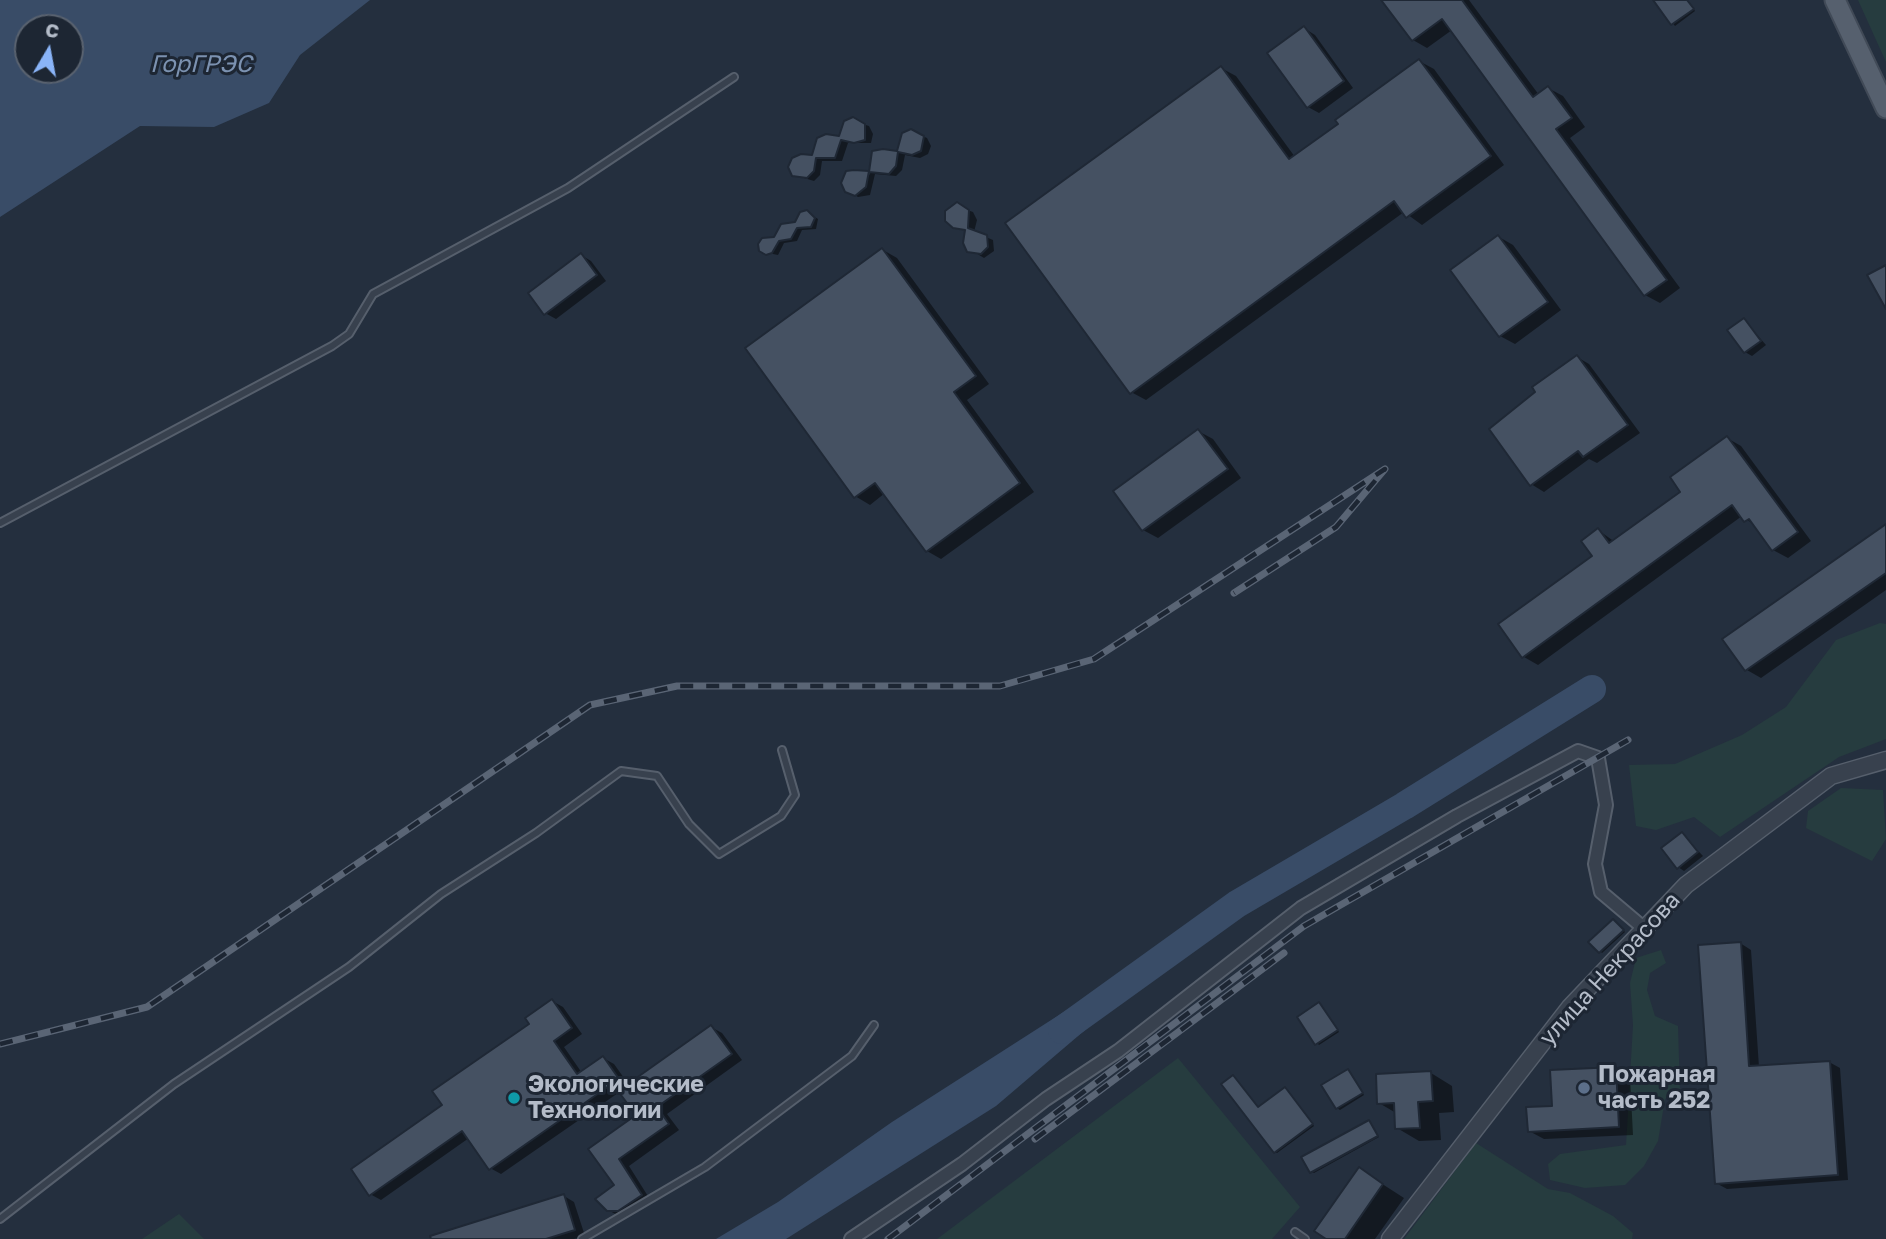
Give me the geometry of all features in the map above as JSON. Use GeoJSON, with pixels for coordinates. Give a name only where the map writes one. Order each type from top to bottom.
{"type":"FeatureCollection","features":[{"type":"Feature","properties":{"kind":"main road"},"geometry":{"type":"LineString","coordinates":[[1835,0],[1886,108]]}},
{"type":"Feature","properties":{"kind":"street"},"geometry":{"type":"LineString","coordinates":[[852,1239],[962,1164],[1046,1099],[1118,1051],[1301,908],[1457,816],[1578,751],[1598,758],[1606,806],[1595,864],[1601,892],[1646,930]]}},
{"type":"Feature","properties":{"kind":"street","name":"улица Некрасова"},"geometry":{"type":"LineString","coordinates":[[1390,1239],[1570,1007],[1686,886],[1831,776],[1885,762]]}},
{"type":"Feature","properties":{"kind":"lane"},"geometry":{"type":"LineString","coordinates":[[0,523],[332,346],[349,334],[373,293],[568,188],[734,77]]}},
{"type":"Feature","properties":{"kind":"lane"},"geometry":{"type":"LineString","coordinates":[[0,1219],[174,1084],[349,967],[441,894],[536,833],[621,771],[657,776],[689,824],[719,854],[781,816],[795,795],[782,750]]}},
{"type":"Feature","properties":{"kind":"lane"},"geometry":{"type":"LineString","coordinates":[[582,1239],[705,1167],[852,1056],[874,1025]]}},
{"type":"Feature","properties":{"kind":"lane"},"geometry":{"type":"LineString","coordinates":[[1295,1232],[1306,1239]]}},
{"type":"Feature","properties":{"kind":"green space"},"geometry":{"type":"Polygon","coordinates":[[[1858,0],[1886,0],[1886,62],[1858,0]]]}},
{"type":"Feature","properties":{"kind":"green space"},"geometry":{"type":"Polygon","coordinates":[[[1880,623],[1886,624],[1886,739],[1839,757],[1720,837],[1694,817],[1656,830],[1636,826],[1629,765],[1675,764],[1742,735],[1786,707],[1836,640],[1880,623]]]}},
{"type":"Feature","properties":{"kind":"green space"},"geometry":{"type":"Polygon","coordinates":[[[1841,788],[1883,790],[1886,839],[1872,861],[1806,828],[1808,811],[1841,788]]]}},
{"type":"Feature","properties":{"kind":"green space"},"geometry":{"type":"Polygon","coordinates":[[[1661,950],[1666,963],[1650,973],[1647,990],[1655,1016],[1678,1026],[1680,1091],[1665,1099],[1658,1141],[1644,1166],[1625,1185],[1585,1188],[1550,1180],[1548,1164],[1560,1154],[1626,1145],[1633,1025],[1630,983],[1636,958],[1661,950]]]}},
{"type":"Feature","properties":{"kind":"green space"},"geometry":{"type":"Polygon","coordinates":[[[1178,1058],[1300,1207],[1272,1239],[937,1239],[1178,1058]]]}},
{"type":"Feature","properties":{"kind":"green space"},"geometry":{"type":"Polygon","coordinates":[[[1476,1143],[1548,1189],[1570,1193],[1613,1216],[1633,1233],[1632,1239],[1404,1239],[1476,1143]]]}},
{"type":"Feature","properties":{"kind":"green space"},"geometry":{"type":"Polygon","coordinates":[[[179,1214],[204,1239],[142,1239],[179,1214]]]}},
{"type":"Feature","properties":{"kind":"water","name":"ГорГРЭС"},"geometry":{"type":"Polygon","coordinates":[[[0,0],[370,0],[300,55],[269,103],[214,127],[140,126],[0,217],[0,0]]]}},
{"type":"Feature","properties":{"kind":"water"},"geometry":{"type":"Polygon","coordinates":[[[1089,1001],[1098,1019],[996,1106],[786,1239],[716,1239],[778,1202],[892,1122],[1073,1006],[1089,1001]]]}},
{"type":"Feature","properties":{"kind":"building"},"geometry":{"type":"Polygon","coordinates":[[[1381,0],[1462,0],[1533,97],[1548,86],[1572,118],[1556,129],[1667,280],[1644,296],[1442,19],[1412,41],[1381,0]]]}},
{"type":"Feature","properties":{"kind":"building"},"geometry":{"type":"Polygon","coordinates":[[[1653,0],[1687,0],[1694,9],[1671,25],[1653,0]]]}},
{"type":"Feature","properties":{"kind":"building"},"geometry":{"type":"Polygon","coordinates":[[[1304,26],[1344,81],[1307,108],[1267,53],[1304,26]]]}},
{"type":"Feature","properties":{"kind":"building"},"geometry":{"type":"Polygon","coordinates":[[[1419,59],[1491,156],[1406,218],[1394,201],[1130,394],[1005,223],[1221,66],[1289,159],[1338,124],[1335,120],[1419,59]]]}},
{"type":"Feature","properties":{"kind":"building"},"geometry":{"type":"Polygon","coordinates":[[[853,117],[865,124],[865,140],[854,143],[841,140],[835,158],[816,158],[814,171],[807,178],[792,176],[788,167],[792,158],[801,154],[812,155],[817,138],[826,134],[839,136],[844,121],[853,117]]]}},
{"type":"Feature","properties":{"kind":"building"},"geometry":{"type":"Polygon","coordinates":[[[911,129],[924,136],[921,151],[912,155],[898,152],[896,166],[889,174],[869,172],[872,151],[897,151],[902,133],[911,129]]]}},
{"type":"Feature","properties":{"kind":"building"},"geometry":{"type":"Polygon","coordinates":[[[846,171],[869,171],[866,187],[855,196],[845,192],[841,183],[846,171]]]}},
{"type":"Feature","properties":{"kind":"building"},"geometry":{"type":"Polygon","coordinates":[[[957,202],[969,210],[968,228],[987,235],[988,247],[981,254],[967,252],[963,243],[965,230],[953,228],[945,221],[945,211],[957,202]]]}},
{"type":"Feature","properties":{"kind":"building"},"geometry":{"type":"Polygon","coordinates":[[[807,210],[815,218],[811,227],[797,228],[791,239],[779,241],[772,253],[766,255],[759,251],[758,244],[762,238],[774,237],[781,224],[795,222],[800,212],[807,210]]]}},
{"type":"Feature","properties":{"kind":"building"},"geometry":{"type":"Polygon","coordinates":[[[1498,235],[1548,302],[1499,337],[1450,270],[1498,235]]]}},
{"type":"Feature","properties":{"kind":"building"},"geometry":{"type":"Polygon","coordinates":[[[882,248],[976,376],[954,392],[1020,483],[926,552],[875,483],[854,498],[745,348],[882,248]]]}},
{"type":"Feature","properties":{"kind":"building"},"geometry":{"type":"Polygon","coordinates":[[[581,253],[597,275],[544,315],[528,293],[581,253]]]}},
{"type":"Feature","properties":{"kind":"building"},"geometry":{"type":"Polygon","coordinates":[[[1886,265],[1886,309],[1867,275],[1886,265]]]}},
{"type":"Feature","properties":{"kind":"building"},"geometry":{"type":"Polygon","coordinates":[[[1744,318],[1761,341],[1744,353],[1727,330],[1744,318]]]}},
{"type":"Feature","properties":{"kind":"building"},"geometry":{"type":"Polygon","coordinates":[[[1577,355],[1628,425],[1583,457],[1578,451],[1530,486],[1489,429],[1535,392],[1532,387],[1577,355]]]}},
{"type":"Feature","properties":{"kind":"building"},"geometry":{"type":"Polygon","coordinates":[[[1198,429],[1228,469],[1142,531],[1113,491],[1198,429]]]}},
{"type":"Feature","properties":{"kind":"building"},"geometry":{"type":"Polygon","coordinates":[[[1727,436],[1798,532],[1772,551],[1749,519],[1744,522],[1732,505],[1522,658],[1498,624],[1592,556],[1581,541],[1598,528],[1609,543],[1680,492],[1670,477],[1727,436]]]}},
{"type":"Feature","properties":{"kind":"building"},"geometry":{"type":"Polygon","coordinates":[[[1886,524],[1886,573],[1745,671],[1722,639],[1886,524]]]}},
{"type":"Feature","properties":{"kind":"building"},"geometry":{"type":"Polygon","coordinates":[[[1682,832],[1698,852],[1677,869],[1661,848],[1682,832]]]}},
{"type":"Feature","properties":{"kind":"building"},"geometry":{"type":"Polygon","coordinates":[[[1613,919],[1624,930],[1599,953],[1588,942],[1613,919]]]}},
{"type":"Feature","properties":{"kind":"building"},"geometry":{"type":"Polygon","coordinates":[[[1741,942],[1749,1066],[1830,1061],[1838,1175],[1715,1184],[1698,945],[1741,942]]]}},
{"type":"Feature","properties":{"kind":"building","name":"Экологические Технологии"},"geometry":{"type":"Polygon","coordinates":[[[552,999],[572,1028],[554,1041],[577,1074],[603,1056],[619,1079],[489,1170],[462,1131],[369,1196],[351,1169],[442,1105],[432,1091],[529,1024],[525,1018],[552,999]]]}},
{"type":"Feature","properties":{"kind":"building"},"geometry":{"type":"Polygon","coordinates":[[[1319,1002],[1338,1030],[1315,1045],[1297,1017],[1319,1002]]]}},
{"type":"Feature","properties":{"kind":"building"},"geometry":{"type":"Polygon","coordinates":[[[711,1025],[732,1054],[657,1107],[669,1124],[619,1159],[642,1195],[618,1211],[607,1211],[595,1199],[614,1185],[588,1149],[636,1115],[618,1091],[711,1025]]]}},
{"type":"Feature","properties":{"kind":"building","name":"Пожарная часть 252"},"geometry":{"type":"Polygon","coordinates":[[[1616,1067],[1619,1127],[1528,1132],[1526,1107],[1552,1106],[1550,1070],[1616,1067]]]}},
{"type":"Feature","properties":{"kind":"building"},"geometry":{"type":"Polygon","coordinates":[[[1348,1069],[1363,1093],[1336,1109],[1321,1085],[1348,1069]]]}},
{"type":"Feature","properties":{"kind":"building"},"geometry":{"type":"Polygon","coordinates":[[[1431,1071],[1433,1101],[1418,1102],[1420,1128],[1395,1129],[1394,1103],[1377,1104],[1376,1074],[1431,1071]]]}},
{"type":"Feature","properties":{"kind":"building"},"geometry":{"type":"Polygon","coordinates":[[[1233,1075],[1258,1107],[1285,1087],[1313,1124],[1274,1153],[1221,1084],[1233,1075]]]}},
{"type":"Feature","properties":{"kind":"building"},"geometry":{"type":"Polygon","coordinates":[[[1369,1120],[1378,1136],[1310,1173],[1301,1157],[1369,1120]]]}},
{"type":"Feature","properties":{"kind":"building"},"geometry":{"type":"Polygon","coordinates":[[[1359,1167],[1383,1184],[1345,1239],[1326,1239],[1314,1231],[1359,1167]]]}},
{"type":"Feature","properties":{"kind":"building"},"geometry":{"type":"Polygon","coordinates":[[[564,1194],[575,1230],[546,1239],[431,1239],[430,1236],[564,1194]]]}},
{"type":"Feature","properties":{"kind":"waterway"},"geometry":{"type":"LineString","coordinates":[[1062,1030],[1237,904],[1404,806],[1592,689]]}},
{"type":"Feature","properties":{"kind":"railway"},"geometry":{"type":"LineString","coordinates":[[0,1044],[147,1007],[590,705],[677,686],[1000,686],[1094,659],[1385,469],[1336,527],[1234,593]]}},
{"type":"Feature","properties":{"kind":"railway"},"geometry":{"type":"LineString","coordinates":[[888,1239],[1304,926],[1628,740]]}},
{"type":"Feature","properties":{"kind":"railway"},"geometry":{"type":"LineString","coordinates":[[1035,1139],[1284,953]]}},
{"type":"Feature","properties":{"kind":"place","name":"Пожарная часть 252"},"geometry":{"type":"Point","coordinates":[1584,1088]}},
{"type":"Feature","properties":{"kind":"place","name":"Экологические Технологии"},"geometry":{"type":"Point","coordinates":[514,1098]}}]}
